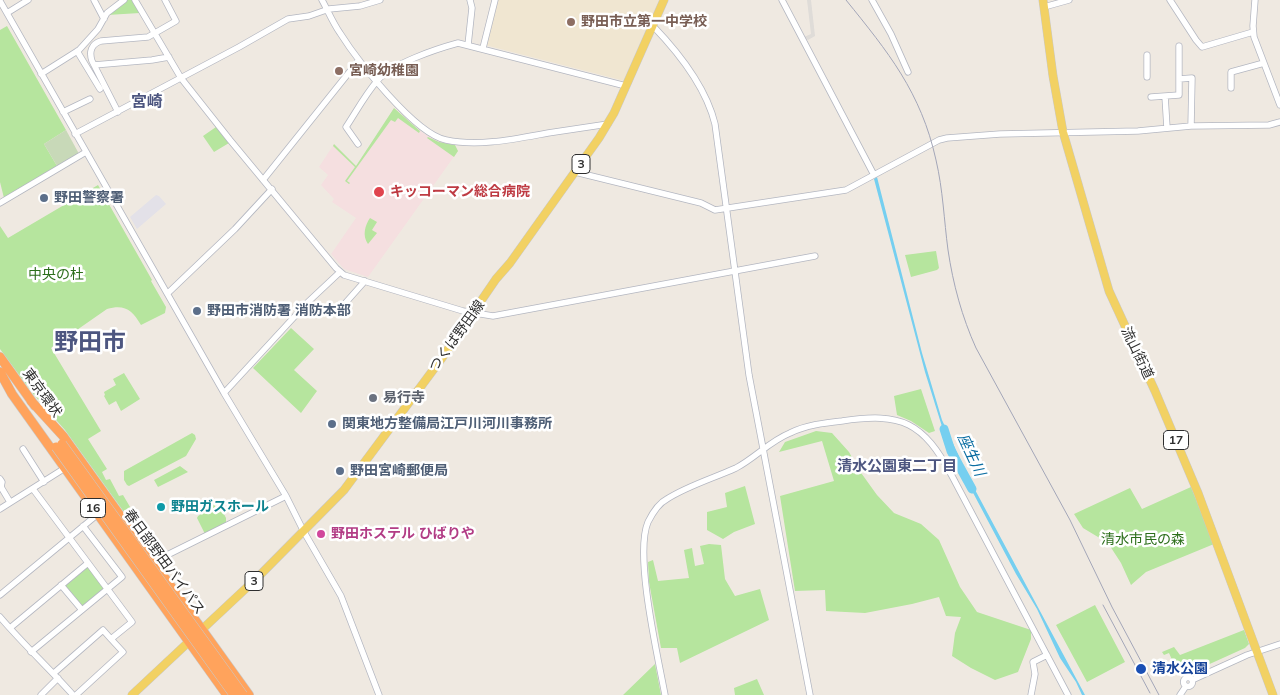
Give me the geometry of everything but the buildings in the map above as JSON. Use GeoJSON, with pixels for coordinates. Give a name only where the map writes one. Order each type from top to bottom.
{"type":"FeatureCollection","features":[{"type":"Feature","properties":{"kind":"highway","name":"東京環状"},"geometry":{"type":"LineString","coordinates":[[0,357],[31,401],[59,446]]}},
{"type":"Feature","properties":{"kind":"highway","name":"東京環状"},"geometry":{"type":"LineString","coordinates":[[0,370],[59,446]]}},
{"type":"Feature","properties":{"kind":"highway","name":"16"},"geometry":{"type":"LineString","coordinates":[[0,370],[12,394],[227,695]]}},
{"type":"Feature","properties":{"kind":"highway","name":"16"},"geometry":{"type":"LineString","coordinates":[[31,401],[63,436],[249,695]]}},
{"type":"Feature","properties":{"kind":"highway","name":"春日部野田バイパス"},"geometry":{"type":"LineString","coordinates":[[59,446],[234,695]]}},
{"type":"Feature","properties":{"kind":"highway","name":"春日部野田バイパス"},"geometry":{"type":"LineString","coordinates":[[59,446],[243,695]]}},
{"type":"Feature","properties":{"kind":"main road","name":"つくば野田線"},"geometry":{"type":"LineString","coordinates":[[132,695],[304,532],[355,477],[608,124],[664,0]]}},
{"type":"Feature","properties":{"kind":"main road","name":"流山街道"},"geometry":{"type":"LineString","coordinates":[[1043,4],[1063,132],[1109,291],[1155,391],[1191,477],[1237,595],[1273,695]]}},
{"type":"Feature","properties":{"kind":"street"},"geometry":{"type":"LineString","coordinates":[[0,0],[224,393],[286,496],[304,532],[341,596],[379,695]]}},
{"type":"Feature","properties":{"kind":"street"},"geometry":{"type":"LineString","coordinates":[[7,13],[28,0]]}},
{"type":"Feature","properties":{"kind":"street"},"geometry":{"type":"LineString","coordinates":[[94,0],[104,19]]}},
{"type":"Feature","properties":{"kind":"street"},"geometry":{"type":"LineString","coordinates":[[41,74],[77,51],[94,34],[110,10],[124,0]]}},
{"type":"Feature","properties":{"kind":"street"},"geometry":{"type":"LineString","coordinates":[[135,0],[181,78],[340,272],[364,281],[488,316],[815,256]]}},
{"type":"Feature","properties":{"kind":"street"},"geometry":{"type":"LineString","coordinates":[[118,112],[90,56],[91,51],[97,42],[148,37],[176,21],[165,0]]}},
{"type":"Feature","properties":{"kind":"street"},"geometry":{"type":"LineString","coordinates":[[322,0],[341,34],[359,60],[418,124],[434,136],[444,140],[470,143],[511,140],[608,124]]}},
{"type":"Feature","properties":{"kind":"street"},"geometry":{"type":"LineString","coordinates":[[75,134],[288,19],[309,16],[327,10],[360,6],[379,0]]}},
{"type":"Feature","properties":{"kind":"street"},"geometry":{"type":"LineString","coordinates":[[468,45],[472,8],[470,0]]}},
{"type":"Feature","properties":{"kind":"street"},"geometry":{"type":"LineString","coordinates":[[482,48],[495,0]]}},
{"type":"Feature","properties":{"kind":"street"},"geometry":{"type":"LineString","coordinates":[[782,0],[874,174]]}},
{"type":"Feature","properties":{"kind":"street"},"geometry":{"type":"LineString","coordinates":[[872,0],[895,42],[908,72]]}},
{"type":"Feature","properties":{"kind":"street"},"geometry":{"type":"LineString","coordinates":[[1043,4],[1069,0]]}},
{"type":"Feature","properties":{"kind":"street"},"geometry":{"type":"LineString","coordinates":[[1170,0],[1202,47],[1253,32]]}},
{"type":"Feature","properties":{"kind":"street"},"geometry":{"type":"LineString","coordinates":[[1255,0],[1253,32],[1280,105]]}},
{"type":"Feature","properties":{"kind":"street"},"geometry":{"type":"LineString","coordinates":[[652,26],[675,51],[697,82],[713,114],[747,361],[810,695]]}},
{"type":"Feature","properties":{"kind":"street"},"geometry":{"type":"LineString","coordinates":[[358,144],[346,127],[378,80],[395,68],[458,42],[626,86]]}},
{"type":"Feature","properties":{"kind":"street"},"geometry":{"type":"LineString","coordinates":[[1151,97],[1179,95],[1179,46]]}},
{"type":"Feature","properties":{"kind":"street"},"geometry":{"type":"LineString","coordinates":[[77,51],[100,90]]}},
{"type":"Feature","properties":{"kind":"street"},"geometry":{"type":"LineString","coordinates":[[1147,55],[1147,77]]}},
{"type":"Feature","properties":{"kind":"street"},"geometry":{"type":"LineString","coordinates":[[94,65],[169,57]]}},
{"type":"Feature","properties":{"kind":"street"},"geometry":{"type":"LineString","coordinates":[[263,180],[359,60]]}},
{"type":"Feature","properties":{"kind":"street"},"geometry":{"type":"LineString","coordinates":[[1231,88],[1231,72],[1264,63]]}},
{"type":"Feature","properties":{"kind":"street"},"geometry":{"type":"LineString","coordinates":[[1179,79],[1192,78],[1191,126]]}},
{"type":"Feature","properties":{"kind":"street"},"geometry":{"type":"LineString","coordinates":[[1165,96],[1167,128]]}},
{"type":"Feature","properties":{"kind":"street"},"geometry":{"type":"LineString","coordinates":[[63,112],[90,99]]}},
{"type":"Feature","properties":{"kind":"street"},"geometry":{"type":"LineString","coordinates":[[575,172],[702,203],[715,210],[846,190],[942,139],[1000,134],[1138,131],[1191,126],[1270,125],[1280,122]]}},
{"type":"Feature","properties":{"kind":"street"},"geometry":{"type":"LineString","coordinates":[[0,203],[86,152]]}},
{"type":"Feature","properties":{"kind":"street"},"geometry":{"type":"LineString","coordinates":[[168,293],[235,229],[272,190]]}},
{"type":"Feature","properties":{"kind":"street"},"geometry":{"type":"LineString","coordinates":[[224,393],[308,302],[340,272]]}},
{"type":"Feature","properties":{"kind":"street"},"geometry":{"type":"LineString","coordinates":[[340,309],[364,281]]}},
{"type":"Feature","properties":{"kind":"street"},"geometry":{"type":"LineString","coordinates":[[662,693],[644,559],[645,534],[648,522],[656,510],[666,499],[738,467],[780,438],[800,429],[868,417],[895,420],[916,429],[934,445],[942,456],[1068,695]]}},
{"type":"Feature","properties":{"kind":"street"},"geometry":{"type":"LineString","coordinates":[[23,449],[44,482]]}},
{"type":"Feature","properties":{"kind":"street"},"geometry":{"type":"LineString","coordinates":[[0,509],[65,468]]}},
{"type":"Feature","properties":{"kind":"street"},"geometry":{"type":"LineString","coordinates":[[0,479],[2,482],[1,487],[10,502]]}},
{"type":"Feature","properties":{"kind":"street"},"geometry":{"type":"LineString","coordinates":[[33,489],[132,622],[111,639]]}},
{"type":"Feature","properties":{"kind":"street"},"geometry":{"type":"LineString","coordinates":[[153,562],[286,496]]}},
{"type":"Feature","properties":{"kind":"street"},"geometry":{"type":"LineString","coordinates":[[0,595],[98,514]]}},
{"type":"Feature","properties":{"kind":"street"},"geometry":{"type":"LineString","coordinates":[[31,652],[122,577],[83,526]]}},
{"type":"Feature","properties":{"kind":"street"},"geometry":{"type":"LineString","coordinates":[[10,628],[88,563]]}},
{"type":"Feature","properties":{"kind":"street"},"geometry":{"type":"LineString","coordinates":[[61,585],[82,610]]}},
{"type":"Feature","properties":{"kind":"street"},"geometry":{"type":"LineString","coordinates":[[0,617],[31,652],[74,695],[123,652],[103,630],[54,673]]}},
{"type":"Feature","properties":{"kind":"street"},"geometry":{"type":"LineString","coordinates":[[1180,695],[1186,686],[1184,680],[1188,678],[1192,680],[1256,652],[1280,644]]}},
{"type":"Feature","properties":{"kind":"street"},"geometry":{"type":"LineString","coordinates":[[1031,695],[1035,674],[1033,662],[1047,655]]}},
{"type":"Feature","properties":{"kind":"street"},"geometry":{"type":"LineString","coordinates":[[41,695],[58,678]]}},
{"type":"Feature","properties":{"kind":"shaded area","name":"野田市立第一中学校"},"geometry":{"type":"Polygon","coordinates":[[[497,0],[661,0],[625,81],[485,45],[497,0]]]}},
{"type":"Feature","properties":{"kind":"shaded area"},"geometry":{"type":"Polygon","coordinates":[[[807,0],[811,0],[815,36],[808,40],[804,37],[811,34],[807,0]]]}},
{"type":"Feature","properties":{"kind":"shaded area","name":"キッコーマン総合病院"},"geometry":{"type":"Polygon","coordinates":[[[394,108],[420,131],[433,139],[455,145],[458,151],[368,277],[344,269],[331,254],[356,218],[332,202],[334,199],[321,185],[328,175],[319,167],[334,144],[356,166],[394,108]]]}},
{"type":"Feature","properties":{"kind":"shaded area"},"geometry":{"type":"Polygon","coordinates":[[[156,195],[166,204],[137,229],[130,217],[156,195]]]}},
{"type":"Feature","properties":{"kind":"green space"},"geometry":{"type":"Polygon","coordinates":[[[126,0],[133,0],[140,13],[107,15],[126,0]]]}},
{"type":"Feature","properties":{"kind":"green space"},"geometry":{"type":"Polygon","coordinates":[[[7,26],[66,130],[44,144],[57,166],[4,198],[0,182],[0,30],[7,26]]]}},
{"type":"Feature","properties":{"kind":"green space"},"geometry":{"type":"Polygon","coordinates":[[[394,108],[420,131],[419,133],[398,118],[395,122],[391,120],[347,181],[349,184],[345,181],[355,167],[333,146],[334,144],[356,166],[394,108]]]}},
{"type":"Feature","properties":{"kind":"green space"},"geometry":{"type":"Polygon","coordinates":[[[216,127],[229,143],[214,152],[203,136],[216,127]]]}},
{"type":"Feature","properties":{"kind":"green space"},"geometry":{"type":"Polygon","coordinates":[[[66,130],[78,154],[57,166],[44,144],[66,130]]]}},
{"type":"Feature","properties":{"kind":"green space"},"geometry":{"type":"Polygon","coordinates":[[[428,137],[439,142],[455,145],[458,151],[454,157],[428,137]]]}},
{"type":"Feature","properties":{"kind":"green space","name":"中央の杜"},"geometry":{"type":"Polygon","coordinates":[[[98,185],[152,280],[166,307],[165,313],[141,325],[131,312],[123,308],[107,309],[51,348],[101,431],[88,439],[107,469],[102,472],[106,480],[110,479],[119,496],[123,495],[159,556],[157,558],[65,430],[34,395],[0,349],[0,226],[8,238],[98,185]]]}},
{"type":"Feature","properties":{"kind":"green space"},"geometry":{"type":"Polygon","coordinates":[[[370,218],[377,222],[372,230],[377,233],[368,244],[365,238],[365,231],[370,218]]]}},
{"type":"Feature","properties":{"kind":"green space"},"geometry":{"type":"Polygon","coordinates":[[[936,251],[939,268],[911,277],[905,255],[936,251]]]}},
{"type":"Feature","properties":{"kind":"green space"},"geometry":{"type":"Polygon","coordinates":[[[291,328],[314,349],[294,370],[317,391],[301,413],[253,368],[291,328]]]}},
{"type":"Feature","properties":{"kind":"green space"},"geometry":{"type":"Polygon","coordinates":[[[124,373],[140,399],[121,411],[116,401],[109,405],[104,392],[116,385],[113,379],[124,373]]]}},
{"type":"Feature","properties":{"kind":"green space"},"geometry":{"type":"Polygon","coordinates":[[[921,389],[935,431],[929,433],[911,421],[897,415],[894,396],[921,389]]]}},
{"type":"Feature","properties":{"kind":"green space"},"geometry":{"type":"Polygon","coordinates":[[[816,431],[832,433],[849,452],[877,495],[894,513],[921,524],[939,540],[960,587],[977,612],[1031,630],[1031,639],[1018,672],[995,680],[952,656],[955,633],[961,617],[946,616],[939,597],[865,613],[826,611],[825,590],[795,591],[780,496],[834,481],[822,441],[779,452],[785,442],[816,431]]]}},
{"type":"Feature","properties":{"kind":"green space"},"geometry":{"type":"Polygon","coordinates":[[[192,433],[196,439],[186,456],[129,486],[127,485],[124,480],[124,471],[192,433]]]}},
{"type":"Feature","properties":{"kind":"green space"},"geometry":{"type":"Polygon","coordinates":[[[180,466],[188,472],[158,487],[154,480],[180,466]]]}},
{"type":"Feature","properties":{"kind":"green space"},"geometry":{"type":"Polygon","coordinates":[[[745,486],[755,524],[734,532],[723,539],[707,530],[707,512],[727,507],[725,493],[745,486]]]}},
{"type":"Feature","properties":{"kind":"green space","name":"清水市民の森"},"geometry":{"type":"Polygon","coordinates":[[[1191,487],[1214,544],[1146,572],[1131,585],[1121,563],[1108,543],[1083,528],[1074,514],[1130,488],[1142,509],[1191,487]]]}},
{"type":"Feature","properties":{"kind":"green space"},"geometry":{"type":"Polygon","coordinates":[[[212,500],[217,510],[221,508],[226,518],[226,523],[205,534],[197,518],[203,513],[200,507],[212,500]]]}},
{"type":"Feature","properties":{"kind":"green space"},"geometry":{"type":"Polygon","coordinates":[[[709,544],[721,545],[725,579],[735,596],[760,589],[769,620],[680,663],[677,648],[661,648],[649,582],[648,562],[653,560],[658,581],[689,578],[684,550],[692,548],[695,566],[704,564],[700,546],[709,544]]]}},
{"type":"Feature","properties":{"kind":"green space"},"geometry":{"type":"Polygon","coordinates":[[[86,568],[89,568],[104,587],[103,590],[81,606],[66,585],[86,568]]]}},
{"type":"Feature","properties":{"kind":"green space"},"geometry":{"type":"Polygon","coordinates":[[[1095,605],[1125,662],[1087,682],[1056,625],[1095,605]]]}},
{"type":"Feature","properties":{"kind":"green space"},"geometry":{"type":"Polygon","coordinates":[[[1244,630],[1249,644],[1245,648],[1192,672],[1173,662],[1169,653],[1164,655],[1162,652],[1174,647],[1180,655],[1244,630]]]}},
{"type":"Feature","properties":{"kind":"green space"},"geometry":{"type":"Polygon","coordinates":[[[655,664],[661,695],[623,695],[655,664]]]}},
{"type":"Feature","properties":{"kind":"green space"},"geometry":{"type":"Polygon","coordinates":[[[757,679],[764,695],[735,695],[734,688],[757,679]]]}},
{"type":"Feature","properties":{"kind":"water"},"geometry":{"type":"Polygon","coordinates":[[[877,177],[922,353],[942,420],[973,486],[1085,695],[1082,695],[1060,658],[1037,609],[1016,574],[970,487],[944,433],[925,372],[874,179],[877,177]]]}},
{"type":"Feature","properties":{"kind":"waterway","name":"座生川"},"geometry":{"type":"LineString","coordinates":[[944,429],[951,451],[972,489]]}},
{"type":"Feature","properties":{"kind":"railway"},"geometry":{"type":"LineString","coordinates":[[846,0],[889,56],[912,93],[922,114],[936,160],[955,288],[966,324],[976,348],[1070,520],[1112,607],[1159,695]]}},
{"type":"Feature","properties":{"kind":"railway"},"geometry":{"type":"LineString","coordinates":[[1103,605],[1150,693]]}},
{"type":"Feature","properties":{"kind":"place","name":"野田市立第一中学校"},"geometry":{"type":"Point","coordinates":[571,22]}},
{"type":"Feature","properties":{"kind":"place","name":"宮崎幼稚園"},"geometry":{"type":"Point","coordinates":[339,71]}},
{"type":"Feature","properties":{"kind":"place","name":"キッコーマン総合病院"},"geometry":{"type":"Point","coordinates":[379,192]}},
{"type":"Feature","properties":{"kind":"place","name":"野田警察署"},"geometry":{"type":"Point","coordinates":[44,198]}},
{"type":"Feature","properties":{"kind":"place","name":"野田市消防署 消防本部"},"geometry":{"type":"Point","coordinates":[197,311]}},
{"type":"Feature","properties":{"kind":"place","name":"易行寺"},"geometry":{"type":"Point","coordinates":[373,398]}},
{"type":"Feature","properties":{"kind":"place","name":"関東地方整備局江戸川河川事務所"},"geometry":{"type":"Point","coordinates":[332,424]}},
{"type":"Feature","properties":{"kind":"place","name":"野田宮崎郵便局"},"geometry":{"type":"Point","coordinates":[340,471]}},
{"type":"Feature","properties":{"kind":"place","name":"野田ガスホール"},"geometry":{"type":"Point","coordinates":[161,507]}},
{"type":"Feature","properties":{"kind":"place","name":"野田ホステル ひばりや"},"geometry":{"type":"Point","coordinates":[321,534]}},
{"type":"Feature","properties":{"kind":"place","name":"清水公園"},"geometry":{"type":"Point","coordinates":[1141,669]}},
{"type":"Feature","properties":{"kind":"district","name":"宮崎"},"geometry":{"type":"Point","coordinates":[147,102]}},
{"type":"Feature","properties":{"kind":"district","name":"野田市"},"geometry":{"type":"Point","coordinates":[90,343]}},
{"type":"Feature","properties":{"kind":"district","name":"清水公園東二丁目"},"geometry":{"type":"Point","coordinates":[897,466]}}]}
